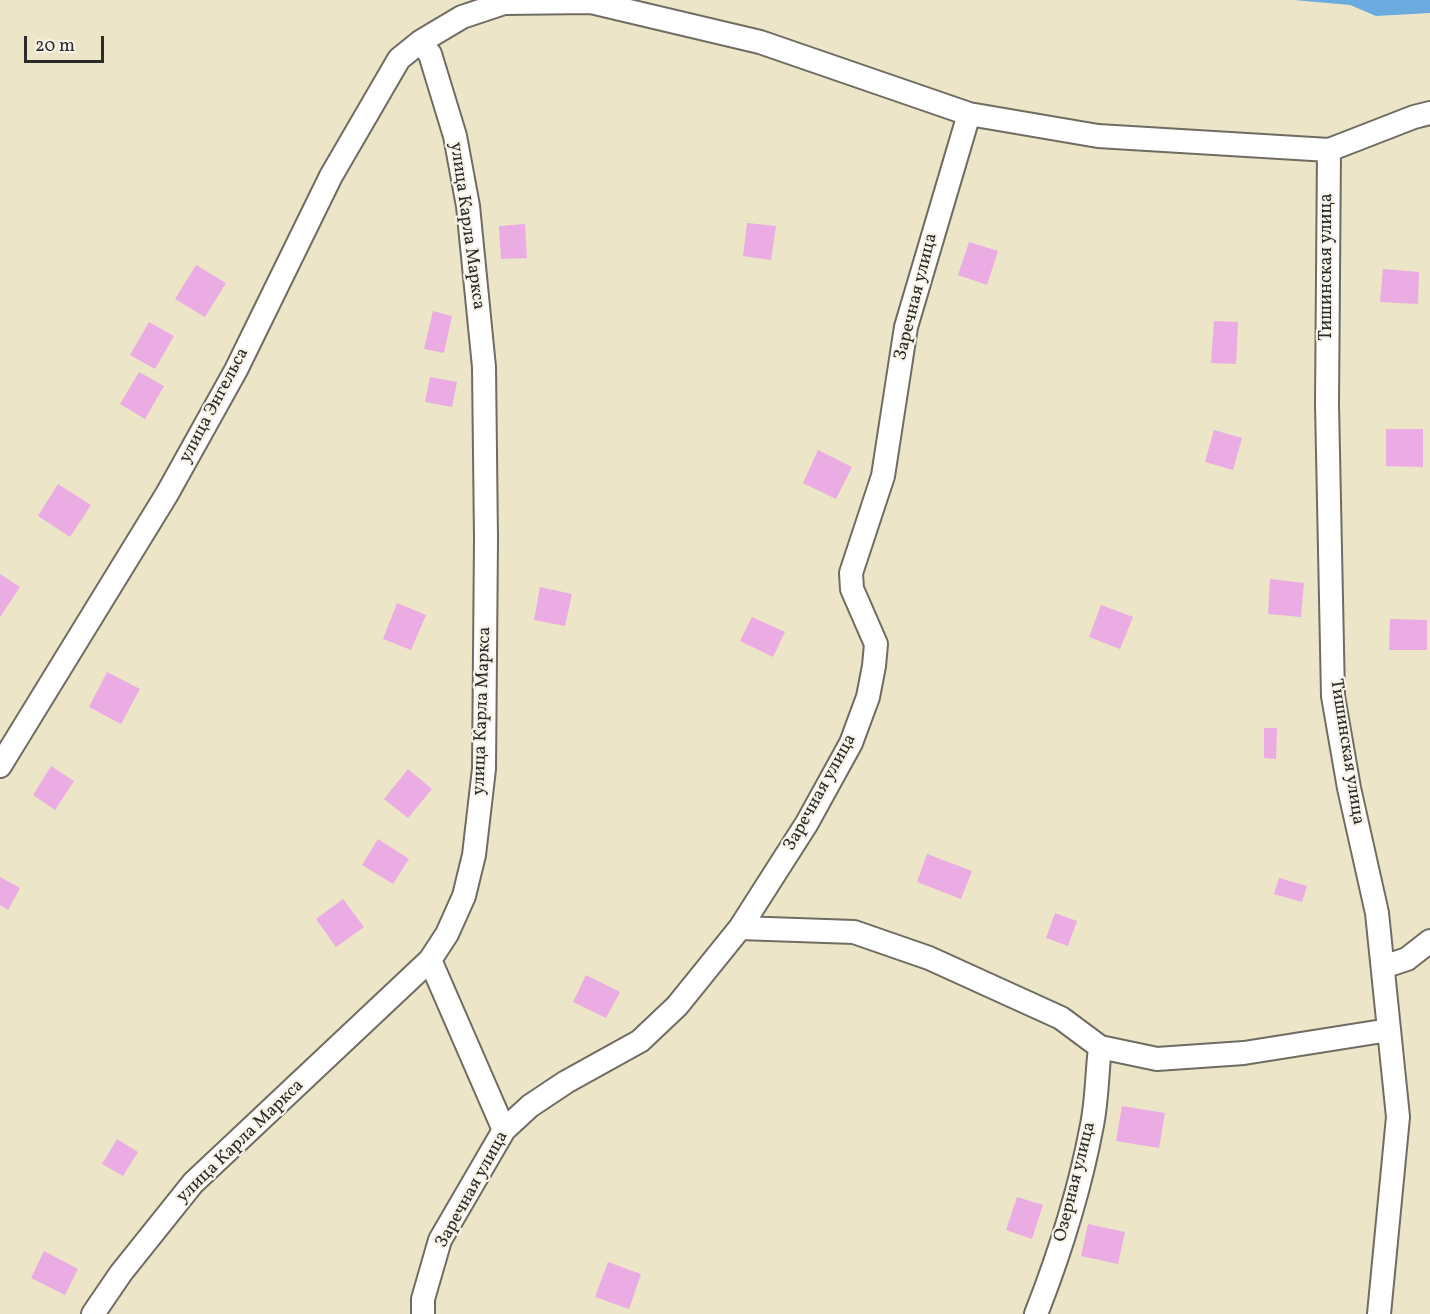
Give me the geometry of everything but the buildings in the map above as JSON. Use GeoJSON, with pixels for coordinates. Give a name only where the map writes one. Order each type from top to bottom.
{"type":"FeatureCollection","features":[{"type":"Feature","properties":{"kind":"street","name":"улица Энгельса"},"geometry":{"type":"LineString","coordinates":[[0,766],[173,484],[236,370],[342,156],[399,59],[420,42],[462,17],[504,3],[591,2],[760,42],[969,114],[1098,136],[1329,150]]}},
{"type":"Feature","properties":{"kind":"street","name":"улица Карла Маркса"},"geometry":{"type":"LineString","coordinates":[[93,1314],[121,1273],[194,1183],[430,960],[447,934],[464,896],[474,855],[484,757],[484,367],[468,206],[455,136],[430,54],[420,42]]}},
{"type":"Feature","properties":{"kind":"street"},"geometry":{"type":"LineString","coordinates":[[1329,150],[1430,113]]}},
{"type":"Feature","properties":{"kind":"street","name":"Заречная улица"},"geometry":{"type":"LineString","coordinates":[[423,1314],[423,1299],[440,1240],[504,1130],[530,1106],[566,1082],[640,1041],[677,1006],[740,928],[807,823],[851,743],[868,697],[876,644],[852,589],[851,573],[883,476],[906,327],[969,114]]}},
{"type":"Feature","properties":{"kind":"street","name":"Тишинская улица"},"geometry":{"type":"LineString","coordinates":[[1329,150],[1327,404],[1334,696],[1349,788],[1377,913],[1398,1117],[1379,1314]]}},
{"type":"Feature","properties":{"kind":"street"},"geometry":{"type":"LineString","coordinates":[[740,928],[854,932],[928,958],[1061,1018],[1100,1047],[1157,1059],[1244,1053],[1389,1030]]}},
{"type":"Feature","properties":{"kind":"street"},"geometry":{"type":"LineString","coordinates":[[1383,968],[1407,959],[1430,941]]}},
{"type":"Feature","properties":{"kind":"street"},"geometry":{"type":"LineString","coordinates":[[430,960],[504,1130]]}},
{"type":"Feature","properties":{"kind":"street","name":"Озерная улица"},"geometry":{"type":"LineString","coordinates":[[1036,1314],[1050,1279],[1080,1180],[1093,1122],[1100,1047]]}},
{"type":"Feature","properties":{"kind":"water"},"geometry":{"type":"Polygon","coordinates":[[[1294,0],[1430,0],[1430,13],[1376,16],[1350,5],[1294,0]]]}}]}
